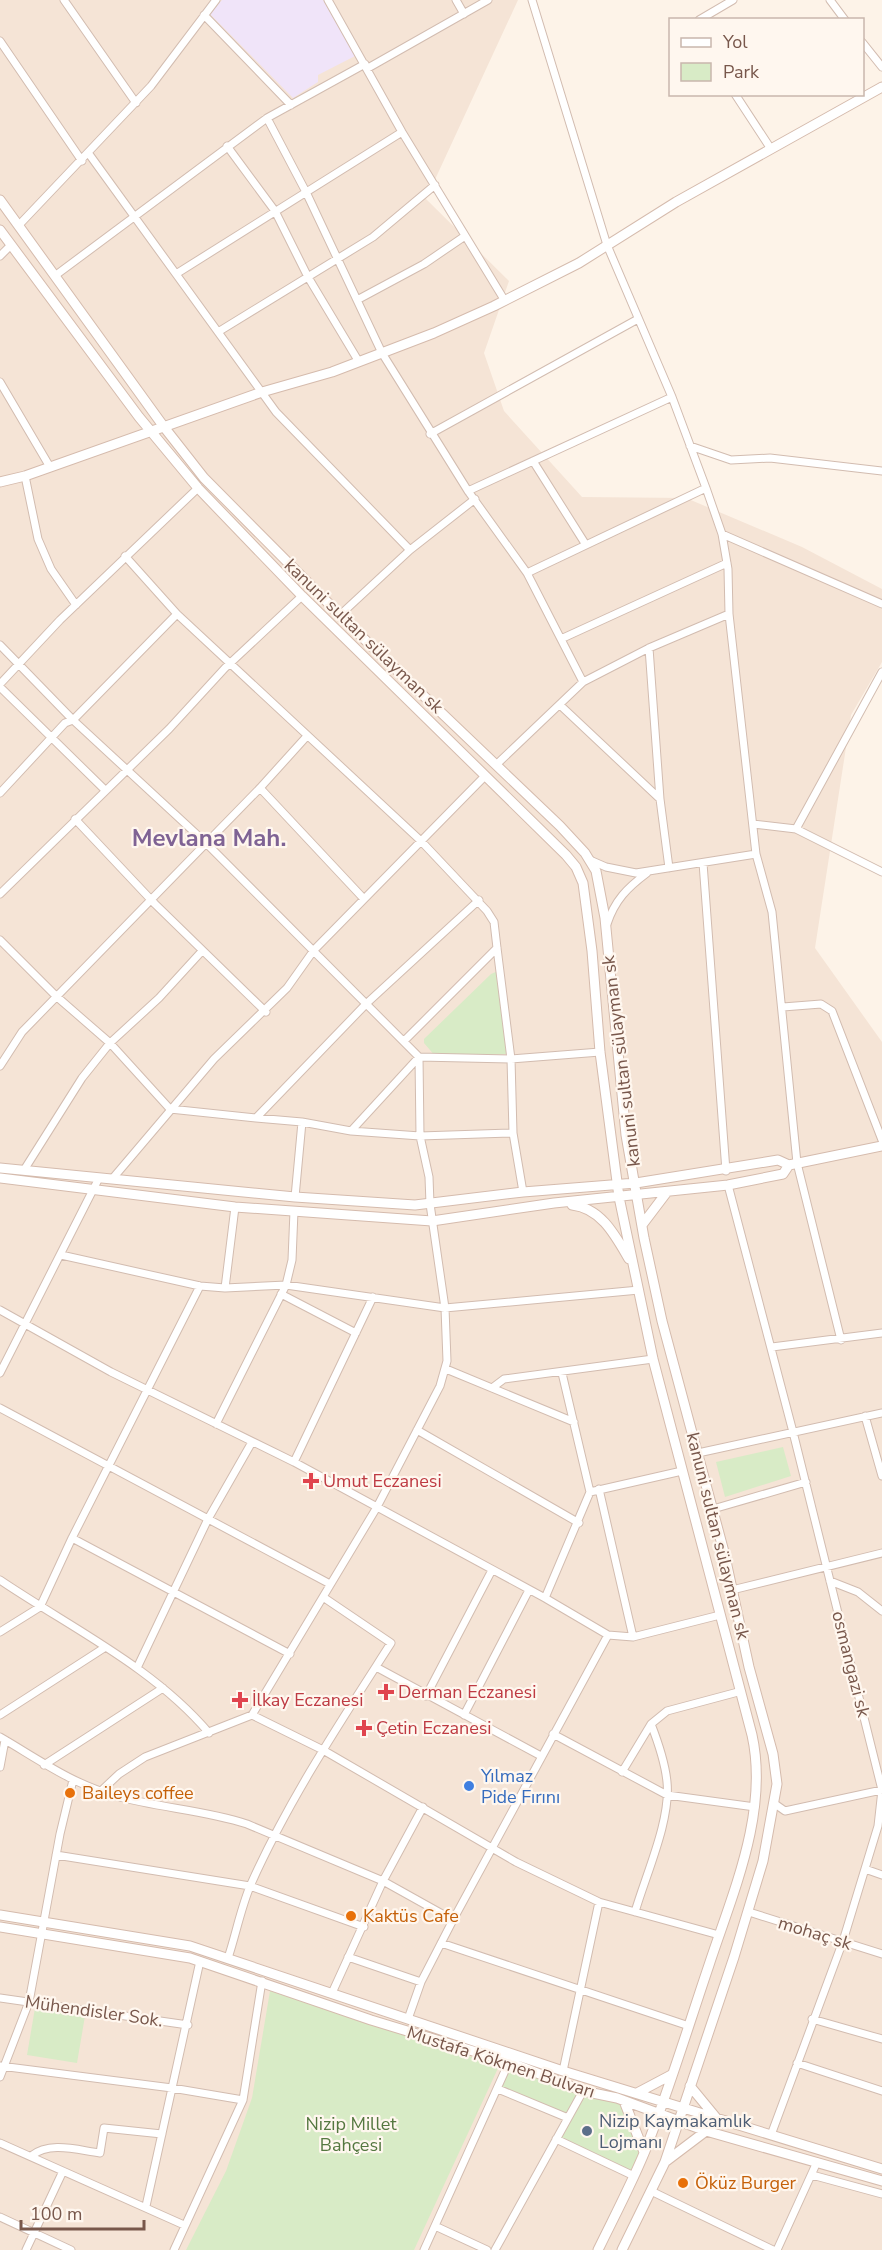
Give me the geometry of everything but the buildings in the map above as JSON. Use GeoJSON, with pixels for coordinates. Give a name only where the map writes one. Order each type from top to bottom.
{"type":"FeatureCollection","features":[{"type":"Feature","properties":{"kind":"main road"},"geometry":{"type":"LineString","coordinates":[[0,482],[26,476],[262,392],[359,362],[434,333],[505,301],[579,263],[676,202],[793,139],[882,87]]}},
{"type":"Feature","properties":{"kind":"main road","name":"kanuni sultan sülayman sk"},"geometry":{"type":"LineString","coordinates":[[0,200],[164,427],[204,478],[340,615],[560,826],[590,860],[596,871],[606,929],[626,1135],[642,1225],[662,1321],[698,1453],[776,1771],[775,1804],[749,1912],[665,2162],[621,2250]]}},
{"type":"Feature","properties":{"kind":"main road"},"geometry":{"type":"LineString","coordinates":[[0,230],[151,432],[198,488],[302,596],[566,855],[576,867],[583,883],[592,951],[600,1052],[619,1197],[653,1359],[738,1692],[756,1753],[757,1786],[755,1807],[742,1862],[659,2114],[634,2176],[598,2250]]}},
{"type":"Feature","properties":{"kind":"main road"},"geometry":{"type":"LineString","coordinates":[[0,1168],[295,1197],[415,1205],[523,1192],[636,1183],[726,1171],[778,1160],[793,1164],[882,1146]]}},
{"type":"Feature","properties":{"kind":"main road"},"geometry":{"type":"LineString","coordinates":[[0,1178],[235,1207],[432,1221],[554,1203],[728,1185],[783,1174],[793,1164]]}},
{"type":"Feature","properties":{"kind":"main road"},"geometry":{"type":"LineString","coordinates":[[642,1225],[667,1192]]}},
{"type":"Feature","properties":{"kind":"main road"},"geometry":{"type":"LineString","coordinates":[[554,1203],[580,1206],[601,1218],[614,1233],[634,1269]]}},
{"type":"Feature","properties":{"kind":"main road","name":"Mustafa Kökmen Bulvarı"},"geometry":{"type":"LineString","coordinates":[[0,1915],[190,1946],[563,2072],[882,2169]]}},
{"type":"Feature","properties":{"kind":"main road","name":"Mustafa Kökmen Bulvarı"},"geometry":{"type":"LineString","coordinates":[[0,1926],[190,1958],[371,2020],[509,2062],[583,2091],[624,2101],[706,2130],[882,2181]]}},
{"type":"Feature","properties":{"kind":"main road"},"geometry":{"type":"LineString","coordinates":[[637,2094],[671,2075]]}},
{"type":"Feature","properties":{"kind":"main road"},"geometry":{"type":"LineString","coordinates":[[690,2086],[718,2120]]}},
{"type":"Feature","properties":{"kind":"main road"},"geometry":{"type":"LineString","coordinates":[[624,2101],[644,2152]]}},
{"type":"Feature","properties":{"kind":"main road"},"geometry":{"type":"LineString","coordinates":[[665,2162],[706,2130]]}},
{"type":"Feature","properties":{"kind":"street"},"geometry":{"type":"LineString","coordinates":[[64,0],[136,103]]}},
{"type":"Feature","properties":{"kind":"street"},"geometry":{"type":"LineString","coordinates":[[19,225],[136,103],[216,0]]}},
{"type":"Feature","properties":{"kind":"street"},"geometry":{"type":"LineString","coordinates":[[328,0],[402,132],[505,301]]}},
{"type":"Feature","properties":{"kind":"street"},"geometry":{"type":"LineString","coordinates":[[456,0],[464,14]]}},
{"type":"Feature","properties":{"kind":"street"},"geometry":{"type":"LineString","coordinates":[[56,275],[267,118],[488,0]]}},
{"type":"Feature","properties":{"kind":"street"},"geometry":{"type":"LineString","coordinates":[[532,0],[607,245],[672,398],[722,534],[727,562],[729,614],[756,854],[772,912],[783,1007],[793,1164],[841,1340]]}},
{"type":"Feature","properties":{"kind":"street"},"geometry":{"type":"LineString","coordinates":[[702,18],[733,0]]}},
{"type":"Feature","properties":{"kind":"street"},"geometry":{"type":"LineString","coordinates":[[830,0],[844,18]]}},
{"type":"Feature","properties":{"kind":"street"},"geometry":{"type":"LineString","coordinates":[[204,15],[291,105]]}},
{"type":"Feature","properties":{"kind":"street"},"geometry":{"type":"LineString","coordinates":[[0,40],[82,161]]}},
{"type":"Feature","properties":{"kind":"street"},"geometry":{"type":"LineString","coordinates":[[864,44],[882,67]]}},
{"type":"Feature","properties":{"kind":"street"},"geometry":{"type":"LineString","coordinates":[[736,96],[771,149]]}},
{"type":"Feature","properties":{"kind":"street"},"geometry":{"type":"LineString","coordinates":[[267,118],[306,192],[382,353],[430,434],[527,573],[563,638],[583,682]]}},
{"type":"Feature","properties":{"kind":"street"},"geometry":{"type":"LineString","coordinates":[[176,274],[402,132]]}},
{"type":"Feature","properties":{"kind":"street"},"geometry":{"type":"LineString","coordinates":[[227,146],[275,211],[308,277],[359,362]]}},
{"type":"Feature","properties":{"kind":"street"},"geometry":{"type":"LineString","coordinates":[[89,154],[276,412],[410,550]]}},
{"type":"Feature","properties":{"kind":"street"},"geometry":{"type":"LineString","coordinates":[[218,332],[373,237],[435,185]]}},
{"type":"Feature","properties":{"kind":"street"},"geometry":{"type":"LineString","coordinates":[[357,300],[424,264],[465,236]]}},
{"type":"Feature","properties":{"kind":"street"},"geometry":{"type":"LineString","coordinates":[[0,256],[11,245]]}},
{"type":"Feature","properties":{"kind":"street"},"geometry":{"type":"LineString","coordinates":[[430,434],[638,318]]}},
{"type":"Feature","properties":{"kind":"street"},"geometry":{"type":"LineString","coordinates":[[0,382],[50,467]]}},
{"type":"Feature","properties":{"kind":"street"},"geometry":{"type":"LineString","coordinates":[[468,491],[672,398]]}},
{"type":"Feature","properties":{"kind":"street"},"geometry":{"type":"LineString","coordinates":[[690,446],[731,460],[770,459],[882,471]]}},
{"type":"Feature","properties":{"kind":"street"},"geometry":{"type":"LineString","coordinates":[[533,461],[586,545]]}},
{"type":"Feature","properties":{"kind":"street"},"geometry":{"type":"LineString","coordinates":[[26,476],[38,539],[51,569],[76,605]]}},
{"type":"Feature","properties":{"kind":"street"},"geometry":{"type":"LineString","coordinates":[[105,789],[0,685],[125,556],[198,488]]}},
{"type":"Feature","properties":{"kind":"street"},"geometry":{"type":"LineString","coordinates":[[527,573],[706,488]]}},
{"type":"Feature","properties":{"kind":"street"},"geometry":{"type":"LineString","coordinates":[[340,615],[410,550],[475,499]]}},
{"type":"Feature","properties":{"kind":"street"},"geometry":{"type":"LineString","coordinates":[[722,534],[882,604]]}},
{"type":"Feature","properties":{"kind":"street"},"geometry":{"type":"LineString","coordinates":[[125,556],[177,614],[421,841],[479,900],[494,922],[511,1059],[513,1133],[523,1192]]}},
{"type":"Feature","properties":{"kind":"street"},"geometry":{"type":"LineString","coordinates":[[563,638],[727,562]]}},
{"type":"Feature","properties":{"kind":"street"},"geometry":{"type":"LineString","coordinates":[[0,894],[230,664],[302,596]]}},
{"type":"Feature","properties":{"kind":"street"},"geometry":{"type":"LineString","coordinates":[[0,794],[65,723],[73,720],[177,614]]}},
{"type":"Feature","properties":{"kind":"street"},"geometry":{"type":"LineString","coordinates":[[497,765],[583,682],[649,648],[729,614]]}},
{"type":"Feature","properties":{"kind":"street"},"geometry":{"type":"LineString","coordinates":[[0,645],[73,720],[205,842],[287,927],[314,950],[419,1057],[420,1136],[429,1177],[432,1221],[445,1308],[446,1368],[440,1386],[377,1508],[252,1715],[145,1756],[118,1774],[101,1791]]}},
{"type":"Feature","properties":{"kind":"street"},"geometry":{"type":"LineString","coordinates":[[649,648],[660,799],[669,868]]}},
{"type":"Feature","properties":{"kind":"street"},"geometry":{"type":"LineString","coordinates":[[796,829],[882,672]]}},
{"type":"Feature","properties":{"kind":"street"},"geometry":{"type":"LineString","coordinates":[[560,705],[660,799]]}},
{"type":"Feature","properties":{"kind":"street"},"geometry":{"type":"LineString","coordinates":[[0,1066],[22,1032],[260,788],[307,736]]}},
{"type":"Feature","properties":{"kind":"street"},"geometry":{"type":"LineString","coordinates":[[113,1178],[214,1059],[266,1011],[287,988],[314,950],[484,777]]}},
{"type":"Feature","properties":{"kind":"street"},"geometry":{"type":"LineString","coordinates":[[260,788],[364,899]]}},
{"type":"Feature","properties":{"kind":"street"},"geometry":{"type":"LineString","coordinates":[[75,819],[202,951],[266,1011]]}},
{"type":"Feature","properties":{"kind":"street"},"geometry":{"type":"LineString","coordinates":[[753,824],[796,829],[882,872]]}},
{"type":"Feature","properties":{"kind":"street"},"geometry":{"type":"LineString","coordinates":[[590,860],[624,872],[649,871],[756,854]]}},
{"type":"Feature","properties":{"kind":"street"},"geometry":{"type":"LineString","coordinates":[[703,863],[726,1171]]}},
{"type":"Feature","properties":{"kind":"street"},"geometry":{"type":"LineString","coordinates":[[606,929],[615,903],[624,891],[649,871]]}},
{"type":"Feature","properties":{"kind":"street"},"geometry":{"type":"LineString","coordinates":[[256,1118],[367,1003],[479,900]]}},
{"type":"Feature","properties":{"kind":"street"},"geometry":{"type":"LineString","coordinates":[[0,940],[56,996],[110,1043],[170,1109],[303,1122],[351,1131],[420,1136],[513,1133]]}},
{"type":"Feature","properties":{"kind":"street"},"geometry":{"type":"LineString","coordinates":[[404,1041],[497,948]]}},
{"type":"Feature","properties":{"kind":"street"},"geometry":{"type":"LineString","coordinates":[[24,1170],[82,1078],[110,1043],[159,998],[202,951]]}},
{"type":"Feature","properties":{"kind":"street"},"geometry":{"type":"LineString","coordinates":[[783,1007],[821,1004],[832,1011],[882,1140]]}},
{"type":"Feature","properties":{"kind":"street"},"geometry":{"type":"LineString","coordinates":[[351,1131],[419,1057],[511,1059],[600,1052]]}},
{"type":"Feature","properties":{"kind":"street"},"geometry":{"type":"LineString","coordinates":[[295,1197],[303,1122]]}},
{"type":"Feature","properties":{"kind":"street"},"geometry":{"type":"LineString","coordinates":[[0,1373],[99,1178]]}},
{"type":"Feature","properties":{"kind":"street","name":"osmangazi sk"},"geometry":{"type":"LineString","coordinates":[[728,1185],[794,1432],[882,1791],[878,1826],[843,1941],[812,2019],[771,2135]]}},
{"type":"Feature","properties":{"kind":"street"},"geometry":{"type":"LineString","coordinates":[[225,1288],[235,1207]]}},
{"type":"Feature","properties":{"kind":"street"},"geometry":{"type":"LineString","coordinates":[[216,1424],[286,1285],[292,1260],[294,1211]]}},
{"type":"Feature","properties":{"kind":"street"},"geometry":{"type":"LineString","coordinates":[[61,1255],[200,1286],[225,1288],[286,1285],[445,1308],[639,1290]]}},
{"type":"Feature","properties":{"kind":"street"},"geometry":{"type":"LineString","coordinates":[[0,1632],[40,1607],[72,1538],[200,1286]]}},
{"type":"Feature","properties":{"kind":"street"},"geometry":{"type":"LineString","coordinates":[[281,1294],[356,1333]]}},
{"type":"Feature","properties":{"kind":"street"},"geometry":{"type":"LineString","coordinates":[[294,1462],[373,1297]]}},
{"type":"Feature","properties":{"kind":"street"},"geometry":{"type":"LineString","coordinates":[[0,1310],[147,1390],[294,1462],[545,1598],[608,1635],[633,1637],[720,1615]]}},
{"type":"Feature","properties":{"kind":"street"},"geometry":{"type":"LineString","coordinates":[[772,1347],[882,1333]]}},
{"type":"Feature","properties":{"kind":"street"},"geometry":{"type":"LineString","coordinates":[[492,1388],[504,1379],[653,1359]]}},
{"type":"Feature","properties":{"kind":"street"},"geometry":{"type":"LineString","coordinates":[[446,1368],[574,1422]]}},
{"type":"Feature","properties":{"kind":"street"},"geometry":{"type":"LineString","coordinates":[[545,1598],[579,1523],[590,1492],[562,1372]]}},
{"type":"Feature","properties":{"kind":"street"},"geometry":{"type":"LineString","coordinates":[[0,1408],[330,1584]]}},
{"type":"Feature","properties":{"kind":"street"},"geometry":{"type":"LineString","coordinates":[[698,1453],[882,1413]]}},
{"type":"Feature","properties":{"kind":"street"},"geometry":{"type":"LineString","coordinates":[[865,1416],[882,1476]]}},
{"type":"Feature","properties":{"kind":"street"},"geometry":{"type":"LineString","coordinates":[[417,1430],[579,1523]]}},
{"type":"Feature","properties":{"kind":"street"},"geometry":{"type":"LineString","coordinates":[[137,1668],[208,1519],[252,1442]]}},
{"type":"Feature","properties":{"kind":"street"},"geometry":{"type":"LineString","coordinates":[[590,1492],[682,1471]]}},
{"type":"Feature","properties":{"kind":"street"},"geometry":{"type":"LineString","coordinates":[[712,1509],[806,1482]]}},
{"type":"Feature","properties":{"kind":"street"},"geometry":{"type":"LineString","coordinates":[[599,1489],[633,1637]]}},
{"type":"Feature","properties":{"kind":"street"},"geometry":{"type":"LineString","coordinates":[[72,1538],[290,1654]]}},
{"type":"Feature","properties":{"kind":"street"},"geometry":{"type":"LineString","coordinates":[[732,1590],[882,1553]]}},
{"type":"Feature","properties":{"kind":"street"},"geometry":{"type":"LineString","coordinates":[[426,1696],[492,1570]]}},
{"type":"Feature","properties":{"kind":"street"},"geometry":{"type":"LineString","coordinates":[[0,1580],[137,1668],[186,1708],[208,1733]]}},
{"type":"Feature","properties":{"kind":"street"},"geometry":{"type":"LineString","coordinates":[[830,1581],[858,1592],[882,1611]]}},
{"type":"Feature","properties":{"kind":"street"},"geometry":{"type":"LineString","coordinates":[[464,1715],[529,1590]]}},
{"type":"Feature","properties":{"kind":"street"},"geometry":{"type":"LineString","coordinates":[[228,1958],[250,1887],[274,1836],[323,1750],[391,1644],[323,1597]]}},
{"type":"Feature","properties":{"kind":"street"},"geometry":{"type":"LineString","coordinates":[[408,2019],[420,1982],[608,1635]]}},
{"type":"Feature","properties":{"kind":"street"},"geometry":{"type":"LineString","coordinates":[[0,1715],[104,1648]]}},
{"type":"Feature","properties":{"kind":"street"},"geometry":{"type":"LineString","coordinates":[[376,1667],[541,1756]]}},
{"type":"Feature","properties":{"kind":"street"},"geometry":{"type":"LineString","coordinates":[[44,1765],[163,1688]]}},
{"type":"Feature","properties":{"kind":"street"},"geometry":{"type":"LineString","coordinates":[[622,1772],[651,1724],[668,1711],[738,1692]]}},
{"type":"Feature","properties":{"kind":"street"},"geometry":{"type":"LineString","coordinates":[[252,1715],[323,1750],[491,1848],[599,1902],[719,1935]]}},
{"type":"Feature","properties":{"kind":"street"},"geometry":{"type":"LineString","coordinates":[[635,1912],[668,1795],[665,1767],[651,1724]]}},
{"type":"Feature","properties":{"kind":"street"},"geometry":{"type":"LineString","coordinates":[[553,1734],[668,1795],[755,1807]]}},
{"type":"Feature","properties":{"kind":"street"},"geometry":{"type":"LineString","coordinates":[[0,1767],[2,1738],[72,1780],[101,1791],[150,1804],[226,1817],[383,1881],[453,1920]]}},
{"type":"Feature","properties":{"kind":"street"},"geometry":{"type":"LineString","coordinates":[[0,2077],[29,2002],[72,1780]]}},
{"type":"Feature","properties":{"kind":"street"},"geometry":{"type":"LineString","coordinates":[[775,1804],[785,1811],[882,1791]]}},
{"type":"Feature","properties":{"kind":"street"},"geometry":{"type":"LineString","coordinates":[[332,1993],[364,1928],[383,1881],[423,1807]]}},
{"type":"Feature","properties":{"kind":"street"},"geometry":{"type":"LineString","coordinates":[[56,1855],[250,1887],[364,1928]]}},
{"type":"Feature","properties":{"kind":"street"},"geometry":{"type":"LineString","coordinates":[[865,1869],[882,1875]]}},
{"type":"Feature","properties":{"kind":"street"},"geometry":{"type":"LineString","coordinates":[[563,2072],[599,1902]]}},
{"type":"Feature","properties":{"kind":"street","name":"mohaç sk"},"geometry":{"type":"LineString","coordinates":[[749,1912],[882,1954]]}},
{"type":"Feature","properties":{"kind":"street"},"geometry":{"type":"LineString","coordinates":[[441,1943],[689,2026]]}},
{"type":"Feature","properties":{"kind":"street"},"geometry":{"type":"LineString","coordinates":[[348,1957],[420,1982]]}},
{"type":"Feature","properties":{"kind":"street"},"geometry":{"type":"LineString","coordinates":[[146,2206],[188,2025],[200,1961]]}},
{"type":"Feature","properties":{"kind":"street"},"geometry":{"type":"LineString","coordinates":[[174,2250],[243,2100],[262,1981]]}},
{"type":"Feature","properties":{"kind":"street","name":"Mühendisler Sok."},"geometry":{"type":"LineString","coordinates":[[0,1998],[188,2025]]}},
{"type":"Feature","properties":{"kind":"street"},"geometry":{"type":"LineString","coordinates":[[812,2019],[882,2039]]}},
{"type":"Feature","properties":{"kind":"street"},"geometry":{"type":"LineString","coordinates":[[424,2250],[509,2062]]}},
{"type":"Feature","properties":{"kind":"street"},"geometry":{"type":"LineString","coordinates":[[797,2063],[882,2091]]}},
{"type":"Feature","properties":{"kind":"street"},"geometry":{"type":"LineString","coordinates":[[3,2066],[172,2088],[243,2100]]}},
{"type":"Feature","properties":{"kind":"street"},"geometry":{"type":"LineString","coordinates":[[498,2089],[568,2118]]}},
{"type":"Feature","properties":{"kind":"street"},"geometry":{"type":"LineString","coordinates":[[495,2250],[583,2091]]}},
{"type":"Feature","properties":{"kind":"street"},"geometry":{"type":"LineString","coordinates":[[31,2156],[39,2150],[52,2147],[100,2153],[104,2128],[162,2134]]}},
{"type":"Feature","properties":{"kind":"street"},"geometry":{"type":"LineString","coordinates":[[556,2139],[634,2176]]}},
{"type":"Feature","properties":{"kind":"street"},"geometry":{"type":"LineString","coordinates":[[0,2143],[146,2206],[184,2225]]}},
{"type":"Feature","properties":{"kind":"street"},"geometry":{"type":"LineString","coordinates":[[777,2250],[817,2162]]}},
{"type":"Feature","properties":{"kind":"street"},"geometry":{"type":"LineString","coordinates":[[26,2250],[63,2171]]}},
{"type":"Feature","properties":{"kind":"street"},"geometry":{"type":"LineString","coordinates":[[812,2175],[882,2194]]}},
{"type":"Feature","properties":{"kind":"street"},"geometry":{"type":"LineString","coordinates":[[651,2191],[773,2250]]}},
{"type":"Feature","properties":{"kind":"street"},"geometry":{"type":"LineString","coordinates":[[0,2217],[71,2250]]}},
{"type":"Feature","properties":{"kind":"street"},"geometry":{"type":"LineString","coordinates":[[435,2226],[487,2250]]}},
{"type":"Feature","properties":{"kind":"shaded area"},"geometry":{"type":"Polygon","coordinates":[[[0,0],[518,0],[426,199],[509,281],[484,353],[504,411],[582,497],[686,498],[802,547],[882,589],[882,662],[851,715],[815,948],[882,1042],[882,2250],[0,2250],[0,0]]]}},
{"type":"Feature","properties":{"kind":"shaded area"},"geometry":{"type":"Polygon","coordinates":[[[222,0],[323,0],[355,56],[318,75],[318,82],[293,98],[210,14],[222,0]]]}},
{"type":"Feature","properties":{"kind":"green space"},"geometry":{"type":"Polygon","coordinates":[[[498,971],[509,1054],[436,1057],[424,1043],[424,1039],[491,974],[498,971]]]}},
{"type":"Feature","properties":{"kind":"green space"},"geometry":{"type":"Polygon","coordinates":[[[783,1447],[791,1476],[725,1497],[716,1462],[783,1447]]]}},
{"type":"Feature","properties":{"kind":"green space","name":"Nizip Millet Bahçesi"},"geometry":{"type":"Polygon","coordinates":[[[270,1991],[499,2066],[414,2250],[186,2250],[226,2171],[252,2098],[270,1991]]]}},
{"type":"Feature","properties":{"kind":"green space"},"geometry":{"type":"Polygon","coordinates":[[[35,2008],[85,2016],[77,2063],[27,2055],[35,2008]]]}},
{"type":"Feature","properties":{"kind":"green space"},"geometry":{"type":"Polygon","coordinates":[[[509,2062],[624,2101],[644,2152],[634,2176],[556,2139],[568,2119],[498,2089],[509,2062]]]}},
{"type":"Feature","properties":{"kind":"place","name":"Umut Eczanesi"},"geometry":{"type":"Point","coordinates":[311,1481]}},
{"type":"Feature","properties":{"kind":"place","name":"Derman Eczanesi"},"geometry":{"type":"Point","coordinates":[386,1692]}},
{"type":"Feature","properties":{"kind":"place","name":"İlkay Eczanesi"},"geometry":{"type":"Point","coordinates":[240,1700]}},
{"type":"Feature","properties":{"kind":"place","name":"Çetin Eczanesi"},"geometry":{"type":"Point","coordinates":[364,1728]}},
{"type":"Feature","properties":{"kind":"place","name":"Yılmaz Pide Fırını"},"geometry":{"type":"Point","coordinates":[469,1786]}},
{"type":"Feature","properties":{"kind":"place","name":"Baileys coffee"},"geometry":{"type":"Point","coordinates":[70,1793]}},
{"type":"Feature","properties":{"kind":"place","name":"Kaktüs Cafe"},"geometry":{"type":"Point","coordinates":[351,1916]}},
{"type":"Feature","properties":{"kind":"place","name":"Nizip Kaymakamlık Lojmanı"},"geometry":{"type":"Point","coordinates":[587,2131]}},
{"type":"Feature","properties":{"kind":"place","name":"Öküz Burger"},"geometry":{"type":"Point","coordinates":[683,2183]}},
{"type":"Feature","properties":{"kind":"district","name":"Mevlana Mah."},"geometry":{"type":"Point","coordinates":[209,838]}}]}
